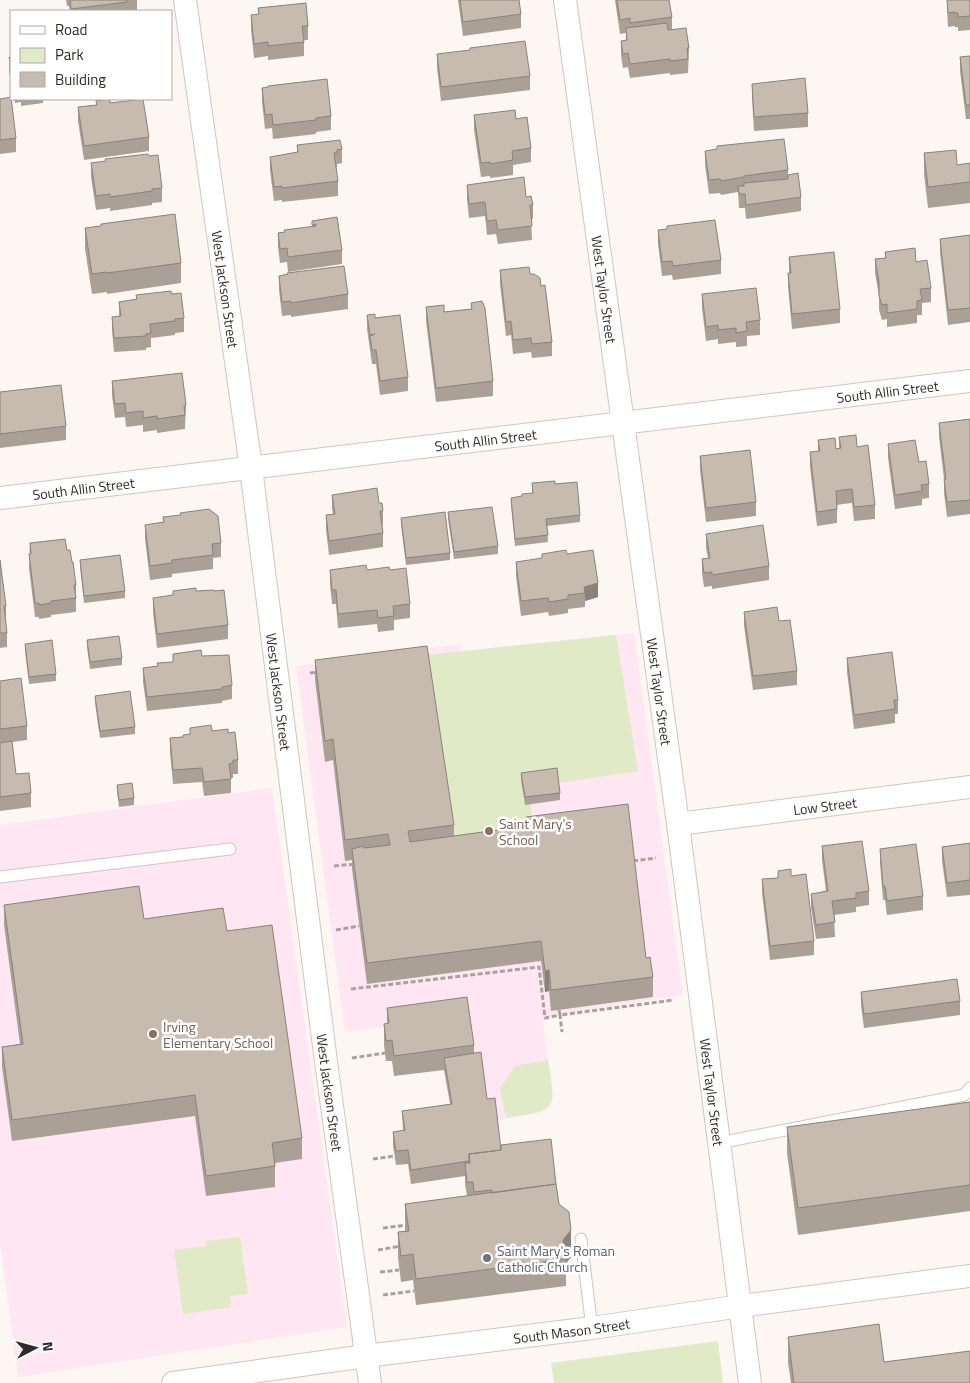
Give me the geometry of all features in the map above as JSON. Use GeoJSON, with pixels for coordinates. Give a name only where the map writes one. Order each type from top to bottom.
{"type":"FeatureCollection","features":[{"type":"Feature","properties":{"kind":"street","name":"West Jackson Street"},"geometry":{"type":"LineString","coordinates":[[185,0],[251,468],[326,1062],[370,1383]]}},
{"type":"Feature","properties":{"kind":"street","name":"West Taylor Street"},"geometry":{"type":"LineString","coordinates":[[565,0],[678,824],[750,1383]]}},
{"type":"Feature","properties":{"kind":"street","name":"South Allin Street"},"geometry":{"type":"LineString","coordinates":[[0,498],[970,381]]}},
{"type":"Feature","properties":{"kind":"street","name":"Low Street"},"geometry":{"type":"LineString","coordinates":[[678,824],[970,787]]}},
{"type":"Feature","properties":{"kind":"street","name":"South Mason Street"},"geometry":{"type":"LineString","coordinates":[[173,1383],[970,1276]]}},
{"type":"Feature","properties":{"kind":"lane"},"geometry":{"type":"LineString","coordinates":[[0,878],[230,849]]}},
{"type":"Feature","properties":{"kind":"lane"},"geometry":{"type":"LineString","coordinates":[[719,1143],[964,1095],[970,1088]]}},
{"type":"Feature","properties":{"kind":"lane"},"geometry":{"type":"LineString","coordinates":[[581,1239],[592,1328]]}},
{"type":"Feature","properties":{"kind":"path"},"geometry":{"type":"LineString","coordinates":[[310,673],[328,671]]}},
{"type":"Feature","properties":{"kind":"path"},"geometry":{"type":"LineString","coordinates":[[632,861],[647,859]]}},
{"type":"Feature","properties":{"kind":"path"},"geometry":{"type":"LineString","coordinates":[[334,866],[362,863]]}},
{"type":"Feature","properties":{"kind":"path"},"geometry":{"type":"LineString","coordinates":[[351,989],[539,966],[545,1018],[668,1001]]}},
{"type":"Feature","properties":{"kind":"path"},"geometry":{"type":"LineString","coordinates":[[640,999],[642,1004]]}},
{"type":"Feature","properties":{"kind":"path"},"geometry":{"type":"LineString","coordinates":[[559,1010],[562,1032]]}},
{"type":"Feature","properties":{"kind":"path"},"geometry":{"type":"LineString","coordinates":[[326,1062],[385,1053]]}},
{"type":"Feature","properties":{"kind":"path"},"geometry":{"type":"LineString","coordinates":[[373,1160],[395,1156]]}},
{"type":"Feature","properties":{"kind":"path"},"geometry":{"type":"LineString","coordinates":[[383,1228],[410,1224]]}},
{"type":"Feature","properties":{"kind":"shaded area","name":"Saint Mary's School"},"geometry":{"type":"Polygon","coordinates":[[[634,633],[683,995],[542,1017],[553,1094],[552,1103],[546,1110],[537,1113],[495,1120],[487,1113],[474,1068],[466,1017],[345,1032],[296,666],[461,644],[462,651],[634,633]]]}},
{"type":"Feature","properties":{"kind":"shaded area","name":"Irving Elementary School"},"geometry":{"type":"Polygon","coordinates":[[[272,788],[347,1327],[18,1377],[0,1243],[0,825],[272,788]]]}},
{"type":"Feature","properties":{"kind":"green space"},"geometry":{"type":"Polygon","coordinates":[[[616,635],[638,771],[558,783],[522,780],[524,804],[531,803],[532,818],[494,840],[454,845],[426,655],[616,635]]]}},
{"type":"Feature","properties":{"kind":"green space"},"geometry":{"type":"Polygon","coordinates":[[[548,1060],[552,1089],[552,1099],[549,1105],[544,1110],[535,1113],[506,1118],[500,1088],[515,1066],[548,1060]]]}},
{"type":"Feature","properties":{"kind":"green space"},"geometry":{"type":"Polygon","coordinates":[[[240,1237],[248,1294],[230,1296],[231,1307],[183,1314],[174,1250],[206,1246],[206,1241],[240,1237]]]}},
{"type":"Feature","properties":{"kind":"green space"},"geometry":{"type":"Polygon","coordinates":[[[718,1341],[723,1383],[554,1383],[551,1363],[718,1341]]]}},
{"type":"Feature","properties":{"kind":"building"},"geometry":{"type":"Polygon","coordinates":[[[70,0],[127,0],[127,2],[71,9],[70,0]]]}},
{"type":"Feature","properties":{"kind":"building"},"geometry":{"type":"Polygon","coordinates":[[[460,0],[519,0],[521,14],[463,22],[460,0]]]}},
{"type":"Feature","properties":{"kind":"building"},"geometry":{"type":"Polygon","coordinates":[[[617,0],[669,0],[672,17],[630,23],[630,18],[620,20],[617,0]]]}},
{"type":"Feature","properties":{"kind":"building"},"geometry":{"type":"Polygon","coordinates":[[[947,0],[970,0],[970,16],[958,17],[958,13],[948,13],[947,0]]]}},
{"type":"Feature","properties":{"kind":"building"},"geometry":{"type":"Polygon","coordinates":[[[306,3],[308,26],[302,26],[304,42],[268,46],[268,42],[254,44],[251,15],[259,14],[258,8],[306,3]]]}},
{"type":"Feature","properties":{"kind":"building"},"geometry":{"type":"Polygon","coordinates":[[[667,23],[668,30],[686,28],[689,48],[687,48],[688,59],[670,61],[670,59],[630,64],[628,53],[623,54],[621,41],[627,40],[626,28],[667,23]]]}},
{"type":"Feature","properties":{"kind":"building"},"geometry":{"type":"Polygon","coordinates":[[[525,41],[530,76],[441,87],[437,54],[525,41]]]}},
{"type":"Feature","properties":{"kind":"building"},"geometry":{"type":"Polygon","coordinates":[[[970,56],[970,105],[966,105],[960,57],[970,56]]]}},
{"type":"Feature","properties":{"kind":"building"},"geometry":{"type":"Polygon","coordinates":[[[805,78],[808,113],[754,117],[752,84],[805,78]]]}},
{"type":"Feature","properties":{"kind":"building"},"geometry":{"type":"Polygon","coordinates":[[[327,79],[331,116],[316,118],[316,120],[273,125],[272,114],[265,115],[262,88],[327,79]]]}},
{"type":"Feature","properties":{"kind":"building"},"geometry":{"type":"Polygon","coordinates":[[[10,97],[11,100],[16,138],[0,140],[0,99],[10,97]]]}},
{"type":"Feature","properties":{"kind":"building"},"geometry":{"type":"Polygon","coordinates":[[[110,100],[110,103],[143,100],[149,137],[84,146],[78,107],[97,105],[96,101],[110,100]]]}},
{"type":"Feature","properties":{"kind":"building"},"geometry":{"type":"Polygon","coordinates":[[[515,110],[516,119],[527,117],[531,148],[512,151],[513,160],[490,164],[490,162],[481,163],[474,115],[515,110]]]}},
{"type":"Feature","properties":{"kind":"building"},"geometry":{"type":"Polygon","coordinates":[[[784,139],[788,170],[721,181],[720,179],[709,180],[705,151],[717,149],[717,146],[784,139]]]}},
{"type":"Feature","properties":{"kind":"building"},"geometry":{"type":"Polygon","coordinates":[[[340,140],[342,149],[334,153],[338,181],[282,188],[282,186],[274,187],[270,157],[298,152],[297,145],[340,140]]]}},
{"type":"Feature","properties":{"kind":"building"},"geometry":{"type":"Polygon","coordinates":[[[956,150],[957,165],[970,163],[970,182],[928,187],[924,153],[956,150]]]}},
{"type":"Feature","properties":{"kind":"building"},"geometry":{"type":"Polygon","coordinates":[[[148,154],[149,156],[158,155],[162,188],[110,197],[110,194],[96,196],[91,163],[106,161],[105,159],[148,154]]]}},
{"type":"Feature","properties":{"kind":"building"},"geometry":{"type":"Polygon","coordinates":[[[798,173],[801,197],[746,205],[745,194],[739,194],[738,186],[744,186],[744,183],[788,179],[788,175],[798,173]]]}},
{"type":"Feature","properties":{"kind":"building"},"geometry":{"type":"Polygon","coordinates":[[[524,177],[526,197],[531,196],[533,205],[530,205],[532,226],[498,230],[496,220],[487,221],[485,202],[469,204],[467,185],[524,177]]]}},
{"type":"Feature","properties":{"kind":"building"},"geometry":{"type":"Polygon","coordinates":[[[175,214],[181,263],[92,274],[85,228],[175,214]]]}},
{"type":"Feature","properties":{"kind":"building"},"geometry":{"type":"Polygon","coordinates":[[[337,217],[342,250],[288,257],[287,248],[280,249],[278,233],[285,232],[284,230],[316,226],[316,224],[312,225],[312,221],[337,217]]]}},
{"type":"Feature","properties":{"kind":"building"},"geometry":{"type":"Polygon","coordinates":[[[715,220],[721,260],[673,266],[672,261],[662,262],[658,230],[667,229],[667,226],[715,220]]]}},
{"type":"Feature","properties":{"kind":"building"},"geometry":{"type":"Polygon","coordinates":[[[970,235],[970,308],[948,310],[940,239],[970,235]]]}},
{"type":"Feature","properties":{"kind":"building"},"geometry":{"type":"Polygon","coordinates":[[[915,248],[916,262],[927,260],[931,288],[920,289],[922,300],[917,301],[917,309],[887,313],[887,304],[882,305],[879,296],[879,282],[875,259],[886,258],[885,252],[915,248]]]}},
{"type":"Feature","properties":{"kind":"building"},"geometry":{"type":"Polygon","coordinates":[[[834,252],[840,309],[792,314],[788,273],[791,273],[789,257],[834,252]]]}},
{"type":"Feature","properties":{"kind":"building"},"geometry":{"type":"Polygon","coordinates":[[[344,266],[348,294],[291,303],[291,301],[282,302],[279,276],[287,273],[344,266]]]}},
{"type":"Feature","properties":{"kind":"building"},"geometry":{"type":"Polygon","coordinates":[[[529,267],[530,274],[540,278],[541,286],[545,285],[552,342],[532,344],[531,338],[513,340],[511,321],[506,322],[500,270],[529,267]]]}},
{"type":"Feature","properties":{"kind":"building"},"geometry":{"type":"Polygon","coordinates":[[[756,288],[760,320],[746,322],[747,331],[736,333],[736,328],[718,330],[718,325],[706,327],[702,294],[756,288]]]}},
{"type":"Feature","properties":{"kind":"building"},"geometry":{"type":"Polygon","coordinates":[[[171,291],[172,294],[181,293],[184,318],[150,324],[151,333],[146,334],[146,336],[114,338],[112,317],[121,316],[119,302],[137,299],[136,295],[171,291]]]}},
{"type":"Feature","properties":{"kind":"building"},"geometry":{"type":"Polygon","coordinates":[[[482,301],[485,308],[493,381],[436,388],[426,307],[444,305],[444,312],[472,309],[471,303],[482,301]]]}},
{"type":"Feature","properties":{"kind":"building"},"geometry":{"type":"Polygon","coordinates":[[[375,314],[375,318],[400,315],[408,377],[380,381],[376,350],[372,350],[370,336],[375,334],[370,335],[367,315],[375,314]]]}},
{"type":"Feature","properties":{"kind":"building"},"geometry":{"type":"Polygon","coordinates":[[[182,373],[186,405],[184,406],[185,415],[157,419],[157,416],[143,418],[143,411],[126,413],[125,403],[115,404],[112,381],[182,373]]]}},
{"type":"Feature","properties":{"kind":"building"},"geometry":{"type":"Polygon","coordinates":[[[61,385],[66,426],[0,434],[0,392],[61,385]]]}},
{"type":"Feature","properties":{"kind":"building"},"geometry":{"type":"Polygon","coordinates":[[[970,419],[970,500],[947,502],[939,423],[970,419]]]}},
{"type":"Feature","properties":{"kind":"building"},"geometry":{"type":"Polygon","coordinates":[[[856,435],[857,447],[868,445],[875,505],[854,507],[852,489],[843,490],[836,491],[837,509],[817,512],[810,452],[820,451],[818,440],[835,438],[836,449],[841,448],[839,437],[856,435]]]}},
{"type":"Feature","properties":{"kind":"building"},"geometry":{"type":"Polygon","coordinates":[[[915,440],[919,462],[926,461],[929,484],[921,485],[922,491],[895,495],[888,444],[915,440]]]}},
{"type":"Feature","properties":{"kind":"building"},"geometry":{"type":"Polygon","coordinates":[[[750,450],[756,502],[706,508],[700,456],[750,450]]]}},
{"type":"Feature","properties":{"kind":"building"},"geometry":{"type":"Polygon","coordinates":[[[555,481],[555,484],[577,482],[580,515],[546,519],[548,535],[515,539],[511,498],[533,493],[532,483],[555,481]]]}},
{"type":"Feature","properties":{"kind":"building"},"geometry":{"type":"Polygon","coordinates":[[[377,488],[379,503],[382,503],[383,511],[380,511],[383,533],[329,541],[326,515],[335,514],[332,495],[377,488]]]}},
{"type":"Feature","properties":{"kind":"building"},"geometry":{"type":"Polygon","coordinates":[[[492,507],[498,546],[454,552],[448,512],[492,507]]]}},
{"type":"Feature","properties":{"kind":"building"},"geometry":{"type":"Polygon","coordinates":[[[209,509],[218,516],[221,543],[212,544],[213,555],[172,560],[172,563],[150,566],[145,525],[164,522],[163,517],[209,509]]]}},
{"type":"Feature","properties":{"kind":"building"},"geometry":{"type":"Polygon","coordinates":[[[445,512],[450,553],[406,558],[401,518],[445,512]]]}},
{"type":"Feature","properties":{"kind":"building"},"geometry":{"type":"Polygon","coordinates":[[[763,525],[769,566],[712,575],[712,572],[704,573],[702,559],[710,558],[706,534],[763,525]]]}},
{"type":"Feature","properties":{"kind":"building"},"geometry":{"type":"Polygon","coordinates":[[[65,539],[67,550],[70,550],[73,562],[76,598],[51,601],[51,603],[39,605],[39,603],[35,603],[29,554],[31,554],[30,543],[65,539]]]}},
{"type":"Feature","properties":{"kind":"building"},"geometry":{"type":"Polygon","coordinates":[[[566,550],[567,554],[593,550],[598,583],[584,587],[585,593],[568,595],[568,599],[549,602],[548,598],[521,601],[516,562],[542,558],[542,554],[566,550]]]}},
{"type":"Feature","properties":{"kind":"building"},"geometry":{"type":"Polygon","coordinates":[[[120,555],[125,591],[84,596],[80,560],[120,555]]]}},
{"type":"Feature","properties":{"kind":"building"},"geometry":{"type":"Polygon","coordinates":[[[0,560],[6,606],[4,606],[7,633],[0,633],[0,560]]]}},
{"type":"Feature","properties":{"kind":"building"},"geometry":{"type":"Polygon","coordinates":[[[366,565],[367,570],[389,567],[390,570],[406,568],[410,604],[393,606],[394,616],[378,618],[377,610],[338,614],[336,590],[332,590],[330,570],[366,565]]]}},
{"type":"Feature","properties":{"kind":"building"},"geometry":{"type":"Polygon","coordinates":[[[196,588],[196,591],[224,590],[228,625],[157,634],[153,598],[173,595],[173,591],[196,588]]]}},
{"type":"Feature","properties":{"kind":"building"},"geometry":{"type":"Polygon","coordinates":[[[777,607],[779,621],[790,620],[797,671],[753,676],[744,612],[777,607]]]}},
{"type":"Feature","properties":{"kind":"building"},"geometry":{"type":"Polygon","coordinates":[[[119,636],[122,658],[90,662],[87,640],[119,636]]]}},
{"type":"Feature","properties":{"kind":"building"},"geometry":{"type":"Polygon","coordinates":[[[52,640],[56,674],[29,677],[25,644],[52,640]]]}},
{"type":"Feature","properties":{"kind":"building"},"geometry":{"type":"Polygon","coordinates":[[[427,646],[454,825],[408,831],[410,842],[527,826],[526,817],[628,804],[646,958],[650,957],[653,977],[551,990],[549,970],[545,971],[541,941],[367,963],[352,849],[364,846],[364,848],[390,845],[388,834],[345,840],[333,739],[325,741],[315,660],[427,646]]]}},
{"type":"Feature","properties":{"kind":"building"},"geometry":{"type":"Polygon","coordinates":[[[201,650],[202,656],[229,655],[232,685],[222,687],[222,689],[147,697],[143,668],[158,666],[157,663],[173,662],[173,654],[201,650]]]}},
{"type":"Feature","properties":{"kind":"building"},"geometry":{"type":"Polygon","coordinates":[[[892,652],[898,700],[894,700],[895,709],[854,715],[847,658],[892,652]]]}},
{"type":"Feature","properties":{"kind":"building"},"geometry":{"type":"Polygon","coordinates":[[[21,678],[27,726],[0,729],[0,681],[21,678]]]}},
{"type":"Feature","properties":{"kind":"building"},"geometry":{"type":"Polygon","coordinates":[[[130,691],[135,727],[100,731],[95,696],[130,691]]]}},
{"type":"Feature","properties":{"kind":"building"},"geometry":{"type":"Polygon","coordinates":[[[211,725],[212,731],[228,729],[228,733],[235,732],[238,760],[233,760],[233,763],[229,764],[231,779],[204,782],[202,768],[173,770],[170,738],[183,737],[183,735],[190,734],[190,728],[211,725]]]}},
{"type":"Feature","properties":{"kind":"building"},"geometry":{"type":"Polygon","coordinates":[[[12,741],[16,774],[29,773],[31,793],[0,797],[0,743],[12,741]]]}},
{"type":"Feature","properties":{"kind":"building"},"geometry":{"type":"Polygon","coordinates":[[[557,768],[560,793],[525,797],[521,773],[557,768]]]}},
{"type":"Feature","properties":{"kind":"building"},"geometry":{"type":"Polygon","coordinates":[[[132,783],[134,798],[119,800],[117,785],[132,783]]]}},
{"type":"Feature","properties":{"kind":"building"},"geometry":{"type":"Polygon","coordinates":[[[862,841],[869,891],[856,893],[856,898],[832,901],[835,922],[816,925],[811,894],[828,891],[822,846],[862,841]]]}},
{"type":"Feature","properties":{"kind":"building"},"geometry":{"type":"Polygon","coordinates":[[[970,843],[970,880],[947,883],[942,847],[970,843]]]}},
{"type":"Feature","properties":{"kind":"building"},"geometry":{"type":"Polygon","coordinates":[[[916,844],[923,896],[887,901],[885,886],[883,886],[880,849],[916,844]]]}},
{"type":"Feature","properties":{"kind":"building"},"geometry":{"type":"Polygon","coordinates":[[[791,869],[791,876],[806,874],[814,941],[770,946],[762,879],[778,878],[778,871],[791,869]]]}},
{"type":"Feature","properties":{"kind":"building"},"geometry":{"type":"Polygon","coordinates":[[[139,886],[144,919],[223,908],[227,931],[272,925],[302,1138],[272,1143],[275,1166],[206,1176],[195,1095],[12,1120],[2,1047],[23,1044],[4,905],[139,886]]]}},
{"type":"Feature","properties":{"kind":"building"},"geometry":{"type":"Polygon","coordinates":[[[957,979],[960,1001],[864,1014],[861,992],[957,979]]]}},
{"type":"Feature","properties":{"kind":"building"},"geometry":{"type":"Polygon","coordinates":[[[467,997],[474,1045],[394,1056],[392,1040],[386,1041],[384,1024],[389,1023],[387,1008],[467,997]]]}},
{"type":"Feature","properties":{"kind":"building"},"geometry":{"type":"Polygon","coordinates":[[[481,1052],[487,1099],[495,1098],[501,1150],[469,1154],[469,1161],[411,1170],[408,1150],[396,1151],[393,1132],[405,1130],[402,1111],[452,1104],[444,1058],[481,1052]]]}},
{"type":"Feature","properties":{"kind":"building"},"geometry":{"type":"Polygon","coordinates":[[[970,1102],[970,1185],[798,1208],[787,1127],[970,1102]]]}},
{"type":"Feature","properties":{"kind":"building"},"geometry":{"type":"Polygon","coordinates":[[[551,1139],[556,1184],[492,1193],[492,1190],[474,1192],[473,1182],[467,1182],[465,1163],[470,1163],[469,1154],[501,1150],[501,1145],[551,1139]]]}},
{"type":"Feature","properties":{"kind":"building","name":"Saint Mary's Roman Catholic Church"},"geometry":{"type":"Polygon","coordinates":[[[556,1184],[559,1204],[569,1212],[571,1230],[563,1240],[566,1259],[416,1279],[413,1254],[401,1256],[398,1232],[409,1231],[405,1204],[556,1184]]]}},
{"type":"Feature","properties":{"kind":"building"},"geometry":{"type":"Polygon","coordinates":[[[879,1324],[884,1362],[970,1351],[970,1383],[794,1383],[788,1337],[879,1324]]]}},
{"type":"Feature","properties":{"kind":"place","name":"Saint Mary's School"},"geometry":{"type":"Point","coordinates":[489,831]}},
{"type":"Feature","properties":{"kind":"place","name":"Irving Elementary School"},"geometry":{"type":"Point","coordinates":[153,1034]}},
{"type":"Feature","properties":{"kind":"place","name":"Saint Mary's Roman Catholic Church"},"geometry":{"type":"Point","coordinates":[487,1258]}}]}
